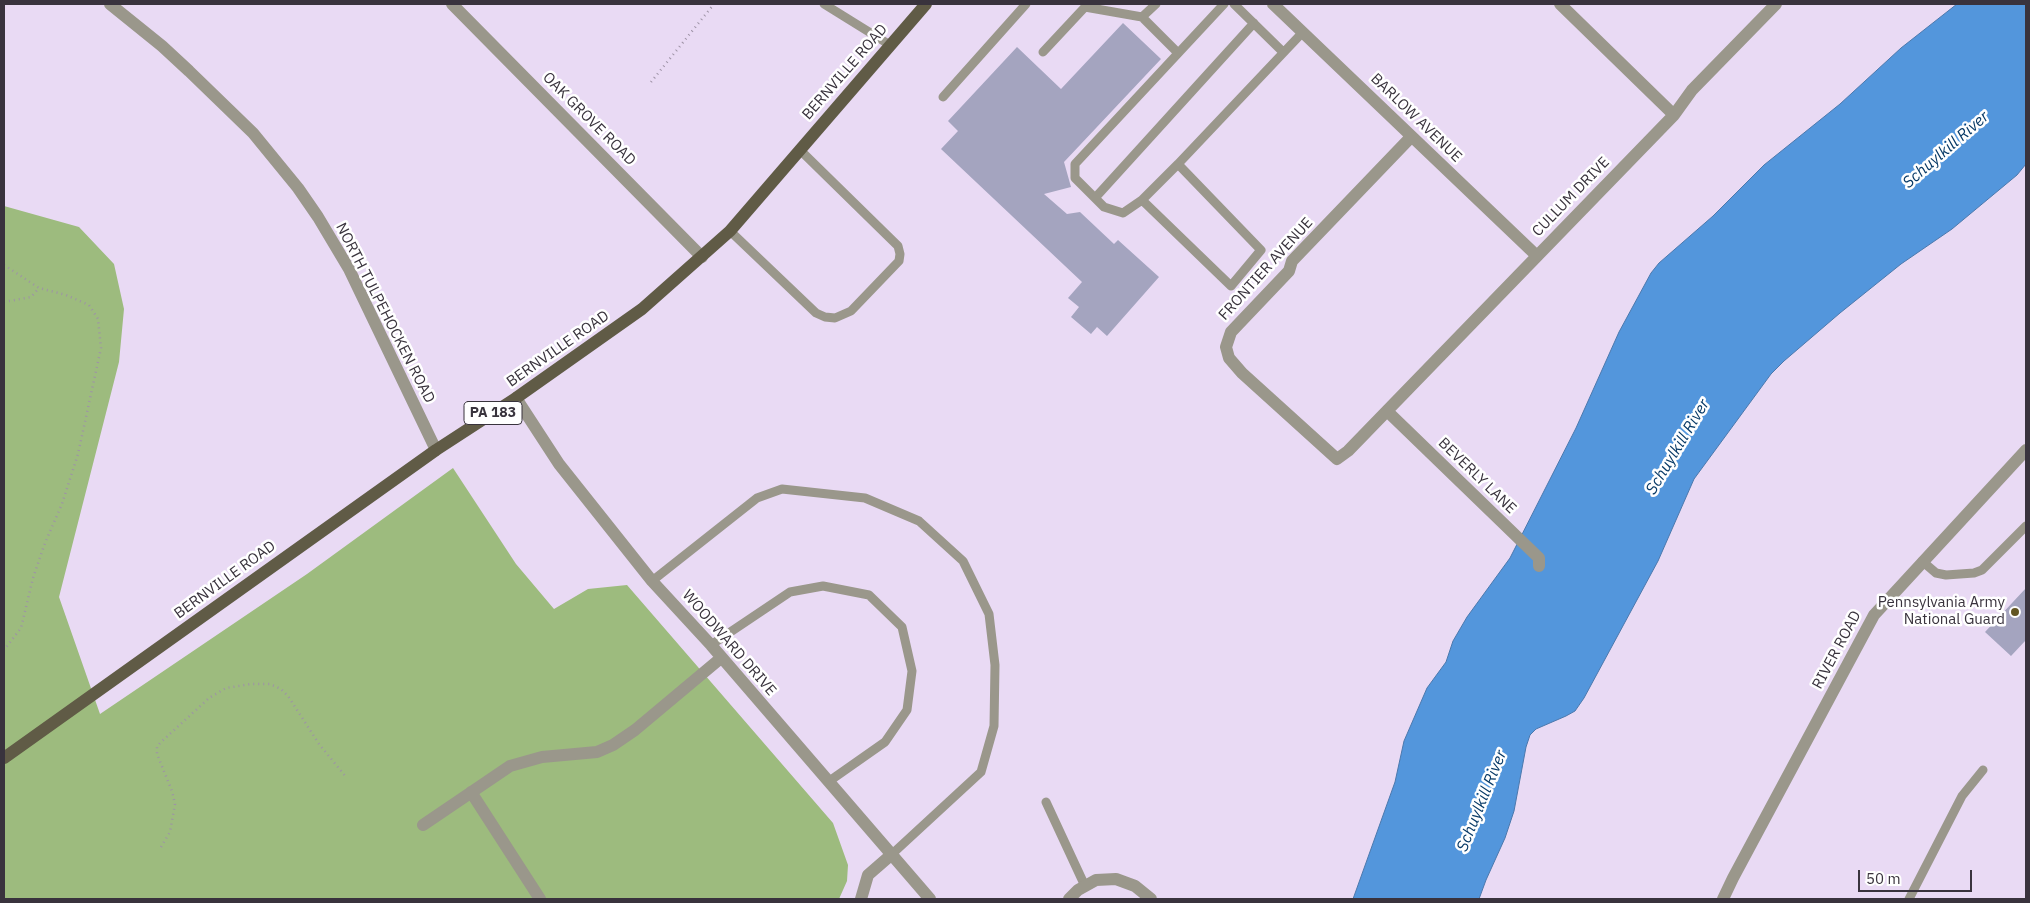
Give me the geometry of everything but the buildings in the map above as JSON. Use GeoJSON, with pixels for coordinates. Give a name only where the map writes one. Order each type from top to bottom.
{"type":"FeatureCollection","features":[{"type":"Feature","properties":{"kind":"main road","name":"BERNVILLE ROAD"},"geometry":{"type":"LineString","coordinates":[[4,758],[436,450],[516,398],[642,309],[730,231],[926,4]]}},
{"type":"Feature","properties":{"kind":"street","name":"NORTH TULPEHOCKEN ROAD"},"geometry":{"type":"LineString","coordinates":[[110,4],[189,70],[253,133],[298,188],[318,217],[348,270],[436,450]]}},
{"type":"Feature","properties":{"kind":"street","name":"OAK GROVE ROAD"},"geometry":{"type":"LineString","coordinates":[[452,4],[702,257]]}},
{"type":"Feature","properties":{"kind":"street","name":"BARLOW AVENUE"},"geometry":{"type":"LineString","coordinates":[[1273,4],[1537,256]]}},
{"type":"Feature","properties":{"kind":"street"},"geometry":{"type":"LineString","coordinates":[[1560,4],[1674,115]]}},
{"type":"Feature","properties":{"kind":"street","name":"CULLUM DRIVE"},"geometry":{"type":"LineString","coordinates":[[1387,411],[1674,115],[1692,90],[1776,4]]}},
{"type":"Feature","properties":{"kind":"street","name":"FRONTIER AVENUE"},"geometry":{"type":"LineString","coordinates":[[1387,411],[1348,451],[1337,459],[1242,374],[1229,358],[1226,347],[1231,332],[1289,271],[1292,261],[1411,137]]}},
{"type":"Feature","properties":{"kind":"street","name":"WOODWARD DRIVE"},"geometry":{"type":"LineString","coordinates":[[516,398],[559,464],[652,581],[711,645],[930,899]]}},
{"type":"Feature","properties":{"kind":"street","name":"BEVERLY LANE"},"geometry":{"type":"LineString","coordinates":[[1387,411],[1538,558],[1539,566]]}},
{"type":"Feature","properties":{"kind":"street","name":"RIVER ROAD"},"geometry":{"type":"LineString","coordinates":[[1724,899],[1733,878],[1874,614],[2026,450]]}},
{"type":"Feature","properties":{"kind":"street"},"geometry":{"type":"LineString","coordinates":[[423,826],[510,766],[542,757],[598,752],[613,745],[635,730],[721,658]]}},
{"type":"Feature","properties":{"kind":"street"},"geometry":{"type":"LineString","coordinates":[[471,792],[540,899]]}},
{"type":"Feature","properties":{"kind":"street"},"geometry":{"type":"LineString","coordinates":[[861,899],[868,875],[891,855]]}},
{"type":"Feature","properties":{"kind":"street"},"geometry":{"type":"LineString","coordinates":[[1069,899],[1078,890],[1096,880],[1116,879],[1135,886],[1150,899]]}},
{"type":"Feature","properties":{"kind":"lane"},"geometry":{"type":"LineString","coordinates":[[824,4],[890,45]]}},
{"type":"Feature","properties":{"kind":"lane"},"geometry":{"type":"LineString","coordinates":[[943,97],[1026,4]]}},
{"type":"Feature","properties":{"kind":"lane"},"geometry":{"type":"LineString","coordinates":[[1142,17],[1156,4]]}},
{"type":"Feature","properties":{"kind":"lane"},"geometry":{"type":"LineString","coordinates":[[1224,4],[1075,164],[1075,178],[1104,207],[1123,213],[1142,200],[1302,32]]}},
{"type":"Feature","properties":{"kind":"lane"},"geometry":{"type":"LineString","coordinates":[[1234,4],[1283,52]]}},
{"type":"Feature","properties":{"kind":"lane"},"geometry":{"type":"LineString","coordinates":[[1043,52],[1085,5],[1142,17],[1178,53]]}},
{"type":"Feature","properties":{"kind":"lane"},"geometry":{"type":"LineString","coordinates":[[1095,198],[1254,23]]}},
{"type":"Feature","properties":{"kind":"lane"},"geometry":{"type":"LineString","coordinates":[[730,231],[816,313],[825,318],[835,318],[851,312],[899,261],[898,246],[800,150]]}},
{"type":"Feature","properties":{"kind":"lane"},"geometry":{"type":"LineString","coordinates":[[1142,200],[1232,286],[1261,250],[1178,164]]}},
{"type":"Feature","properties":{"kind":"lane"},"geometry":{"type":"LineString","coordinates":[[652,581],[757,498],[782,489],[864,498],[919,521],[963,562],[989,614],[995,665],[994,726],[981,772],[891,855]]}},
{"type":"Feature","properties":{"kind":"lane"},"geometry":{"type":"LineString","coordinates":[[1922,561],[1936,573],[1946,575],[1974,573],[1982,570],[2026,526]]}},
{"type":"Feature","properties":{"kind":"lane"},"geometry":{"type":"LineString","coordinates":[[711,645],[790,592],[822,586],[869,594],[902,627],[912,671],[907,710],[885,742],[828,782]]}},
{"type":"Feature","properties":{"kind":"lane"},"geometry":{"type":"LineString","coordinates":[[1909,899],[1962,796],[1983,770]]}},
{"type":"Feature","properties":{"kind":"lane"},"geometry":{"type":"LineString","coordinates":[[1046,802],[1085,886]]}},
{"type":"Feature","properties":{"kind":"path"},"geometry":{"type":"LineString","coordinates":[[651,82],[714,4]]}},
{"type":"Feature","properties":{"kind":"path"},"geometry":{"type":"LineString","coordinates":[[4,265],[38,288],[66,295],[89,305],[98,318],[101,348],[78,454],[62,504],[44,543],[21,628],[4,650]]}},
{"type":"Feature","properties":{"kind":"path"},"geometry":{"type":"LineString","coordinates":[[4,302],[31,297],[38,288]]}},
{"type":"Feature","properties":{"kind":"path"},"geometry":{"type":"LineString","coordinates":[[161,847],[170,832],[175,804],[172,790],[157,754],[158,747],[209,698],[226,688],[251,684],[270,684],[281,689],[288,696],[319,744],[346,777]]}},
{"type":"Feature","properties":{"kind":"green space"},"geometry":{"type":"Polygon","coordinates":[[[4,206],[79,227],[114,264],[124,309],[119,362],[59,597],[100,714],[307,574],[453,468],[516,564],[554,609],[588,589],[627,585],[833,823],[848,865],[847,881],[839,899],[4,899],[4,206]]]}},
{"type":"Feature","properties":{"kind":"water","name":"Schuylkill River"},"geometry":{"type":"Polygon","coordinates":[[[1957,4],[2026,4],[2026,164],[2017,175],[1952,229],[1901,264],[1840,313],[1771,374],[1694,479],[1658,561],[1584,698],[1575,711],[1536,729],[1530,735],[1514,811],[1505,838],[1479,899],[1353,899],[1395,782],[1404,741],[1427,688],[1446,662],[1453,641],[1467,617],[1510,558],[1576,428],[1619,332],[1651,273],[1659,263],[1713,216],[1764,165],[1840,104],[1901,48],[1957,4]]]}},
{"type":"Feature","properties":{"kind":"place","name":"Pennsylvania Army National Guard"},"geometry":{"type":"Point","coordinates":[2015,612]}}]}
